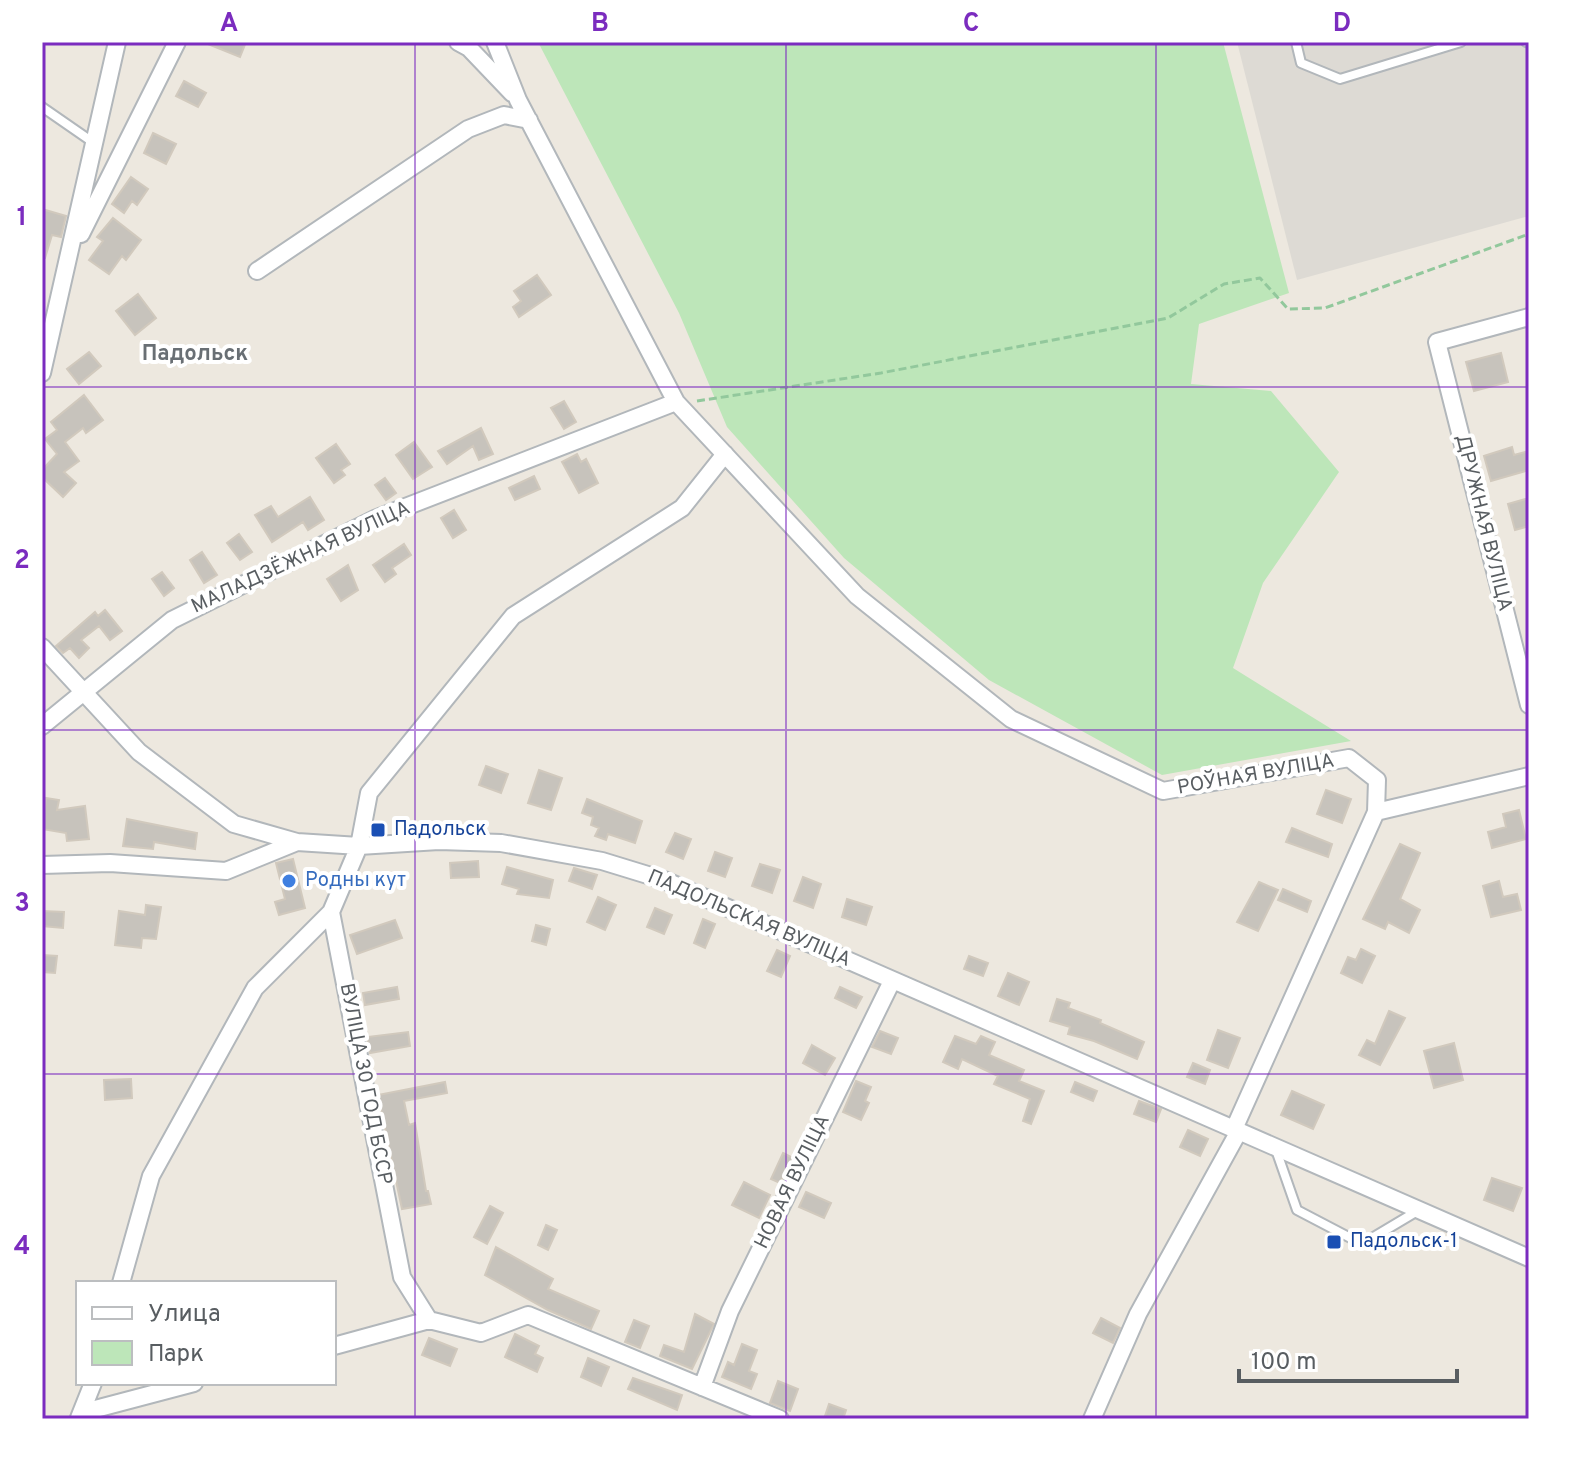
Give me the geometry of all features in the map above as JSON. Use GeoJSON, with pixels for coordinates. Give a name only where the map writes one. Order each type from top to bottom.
{"type":"FeatureCollection","features":[{"type":"Feature","properties":{"kind":"street"},"geometry":{"type":"LineString","coordinates":[[42,373],[117,42]]}},
{"type":"Feature","properties":{"kind":"street"},"geometry":{"type":"LineString","coordinates":[[70,255],[177,42]]}},
{"type":"Feature","properties":{"kind":"street"},"geometry":{"type":"LineString","coordinates":[[458,42],[469,48],[518,100]]}},
{"type":"Feature","properties":{"kind":"street"},"geometry":{"type":"LineString","coordinates":[[122,1281],[151,1176],[255,988],[331,912],[359,846],[369,793],[513,616],[682,508],[725,454],[676,402],[518,100],[495,42]]}},
{"type":"Feature","properties":{"kind":"street"},"geometry":{"type":"LineString","coordinates":[[257,271],[468,129],[504,115],[529,120]]}},
{"type":"Feature","properties":{"kind":"street","name":"ДРУЖНАЯ ВУЛІЦА"},"geometry":{"type":"LineString","coordinates":[[1529,317],[1437,342],[1529,705]]}},
{"type":"Feature","properties":{"kind":"street","name":"МАЛАДЗЁЖНАЯ ВУЛІЦА"},"geometry":{"type":"LineString","coordinates":[[42,726],[172,620],[377,518],[676,402]]}},
{"type":"Feature","properties":{"kind":"street","name":"РОЎНАЯ ВУЛІЦА"},"geometry":{"type":"LineString","coordinates":[[725,454],[857,596],[1011,719],[1163,791],[1349,758],[1377,780],[1376,812]]}},
{"type":"Feature","properties":{"kind":"street"},"geometry":{"type":"LineString","coordinates":[[42,647],[139,752],[234,824],[297,842]]}},
{"type":"Feature","properties":{"kind":"street"},"geometry":{"type":"LineString","coordinates":[[1092,1419],[1138,1314],[1237,1130],[1376,812],[1529,776]]}},
{"type":"Feature","properties":{"kind":"street","name":"ПАДОЛЬСКАЯ ВУЛІЦА"},"geometry":{"type":"LineString","coordinates":[[42,865],[110,863],[226,871],[297,842],[359,846],[439,841],[501,843],[602,861],[664,880],[1529,1258]]}},
{"type":"Feature","properties":{"kind":"street","name":"ВУЛІЦА 30 ГОД БССР"},"geometry":{"type":"LineString","coordinates":[[331,912],[402,1277],[429,1320]]}},
{"type":"Feature","properties":{"kind":"street","name":"НОВАЯ ВУЛІЦА"},"geometry":{"type":"LineString","coordinates":[[702,1387],[730,1311],[892,981]]}},
{"type":"Feature","properties":{"kind":"street"},"geometry":{"type":"LineString","coordinates":[[336,1345],[429,1320],[481,1333],[528,1315],[780,1419]]}},
{"type":"Feature","properties":{"kind":"street"},"geometry":{"type":"LineString","coordinates":[[81,1416],[92,1385]]}},
{"type":"Feature","properties":{"kind":"street"},"geometry":{"type":"LineString","coordinates":[[81,1416],[187,1385]]}},
{"type":"Feature","properties":{"kind":"lane"},"geometry":{"type":"LineString","coordinates":[[1296,42],[1301,63],[1340,79],[1461,42]]}},
{"type":"Feature","properties":{"kind":"lane"},"geometry":{"type":"LineString","coordinates":[[42,107],[95,143]]}},
{"type":"Feature","properties":{"kind":"lane"},"geometry":{"type":"LineString","coordinates":[[1275,1146],[1297,1210],[1362,1244],[1419,1210]]}},
{"type":"Feature","properties":{"kind":"path"},"geometry":{"type":"LineString","coordinates":[[676,402],[733,398],[866,376],[1154,321],[1168,318],[1224,284],[1260,278],[1288,309],[1325,308],[1529,234]]}},
{"type":"Feature","properties":{"kind":"shaded area"},"geometry":{"type":"Polygon","coordinates":[[[1237,42],[1529,42],[1529,216],[1297,280],[1237,42]]]}},
{"type":"Feature","properties":{"kind":"green space"},"geometry":{"type":"Polygon","coordinates":[[[538,42],[1223,42],[1289,293],[1199,324],[1191,384],[1271,391],[1339,472],[1263,583],[1233,668],[1351,741],[1162,775],[989,680],[844,558],[727,427],[679,313],[538,42]]]}},
{"type":"Feature","properties":{"kind":"building"},"geometry":{"type":"Polygon","coordinates":[[[203,42],[246,42],[240,57],[203,42]]]}},
{"type":"Feature","properties":{"kind":"building"},"geometry":{"type":"Polygon","coordinates":[[[184,81],[206,93],[198,107],[176,96],[184,81]]]}},
{"type":"Feature","properties":{"kind":"building"},"geometry":{"type":"Polygon","coordinates":[[[153,133],[176,144],[166,164],[144,153],[153,133]]]}},
{"type":"Feature","properties":{"kind":"building"},"geometry":{"type":"Polygon","coordinates":[[[131,177],[148,189],[137,205],[132,201],[124,213],[112,204],[131,177]]]}},
{"type":"Feature","properties":{"kind":"building"},"geometry":{"type":"Polygon","coordinates":[[[42,209],[66,216],[61,237],[52,235],[45,258],[42,258],[42,209]]]}},
{"type":"Feature","properties":{"kind":"building"},"geometry":{"type":"Polygon","coordinates":[[[113,218],[141,240],[126,260],[122,256],[109,274],[89,260],[103,241],[97,237],[113,218]]]}},
{"type":"Feature","properties":{"kind":"building"},"geometry":{"type":"Polygon","coordinates":[[[537,275],[551,295],[519,317],[513,307],[521,301],[514,291],[537,275]]]}},
{"type":"Feature","properties":{"kind":"building"},"geometry":{"type":"Polygon","coordinates":[[[138,294],[156,318],[135,335],[116,311],[138,294]]]}},
{"type":"Feature","properties":{"kind":"building"},"geometry":{"type":"Polygon","coordinates":[[[89,352],[101,366],[79,384],[67,369],[89,352]]]}},
{"type":"Feature","properties":{"kind":"building"},"geometry":{"type":"Polygon","coordinates":[[[1501,353],[1508,382],[1474,391],[1466,362],[1501,353]]]}},
{"type":"Feature","properties":{"kind":"building"},"geometry":{"type":"Polygon","coordinates":[[[84,395],[103,420],[86,433],[83,428],[65,442],[79,461],[64,472],[76,483],[63,497],[42,477],[42,470],[57,454],[45,439],[57,430],[51,422],[84,395]]]}},
{"type":"Feature","properties":{"kind":"building"},"geometry":{"type":"Polygon","coordinates":[[[564,401],[576,422],[564,429],[551,408],[564,401]]]}},
{"type":"Feature","properties":{"kind":"building"},"geometry":{"type":"Polygon","coordinates":[[[481,428],[493,454],[479,460],[473,446],[447,464],[438,451],[481,428]]]}},
{"type":"Feature","properties":{"kind":"building"},"geometry":{"type":"Polygon","coordinates":[[[414,442],[432,467],[413,479],[396,455],[414,442]]]}},
{"type":"Feature","properties":{"kind":"building"},"geometry":{"type":"Polygon","coordinates":[[[336,444],[350,464],[341,470],[345,475],[334,483],[316,458],[336,444]]]}},
{"type":"Feature","properties":{"kind":"building"},"geometry":{"type":"Polygon","coordinates":[[[1512,447],[1514,455],[1529,451],[1529,470],[1491,481],[1484,456],[1512,447]]]}},
{"type":"Feature","properties":{"kind":"building"},"geometry":{"type":"Polygon","coordinates":[[[577,454],[581,462],[586,459],[598,483],[579,493],[562,462],[577,454]]]}},
{"type":"Feature","properties":{"kind":"building"},"geometry":{"type":"Polygon","coordinates":[[[534,476],[540,489],[515,500],[509,488],[534,476]]]}},
{"type":"Feature","properties":{"kind":"building"},"geometry":{"type":"Polygon","coordinates":[[[385,478],[396,493],[386,500],[375,485],[385,478]]]}},
{"type":"Feature","properties":{"kind":"building"},"geometry":{"type":"Polygon","coordinates":[[[310,497],[324,520],[308,530],[303,522],[272,542],[255,515],[271,506],[278,517],[310,497]]]}},
{"type":"Feature","properties":{"kind":"building"},"geometry":{"type":"Polygon","coordinates":[[[1529,498],[1529,526],[1515,530],[1508,504],[1529,498]]]}},
{"type":"Feature","properties":{"kind":"building"},"geometry":{"type":"Polygon","coordinates":[[[454,510],[466,530],[453,538],[441,518],[454,510]]]}},
{"type":"Feature","properties":{"kind":"building"},"geometry":{"type":"Polygon","coordinates":[[[239,534],[252,552],[240,560],[227,543],[239,534]]]}},
{"type":"Feature","properties":{"kind":"building"},"geometry":{"type":"Polygon","coordinates":[[[404,544],[411,555],[392,568],[396,574],[385,582],[373,565],[404,544]]]}},
{"type":"Feature","properties":{"kind":"building"},"geometry":{"type":"Polygon","coordinates":[[[202,552],[217,575],[204,583],[190,560],[202,552]]]}},
{"type":"Feature","properties":{"kind":"building"},"geometry":{"type":"Polygon","coordinates":[[[348,565],[358,590],[341,601],[327,579],[348,565]]]}},
{"type":"Feature","properties":{"kind":"building"},"geometry":{"type":"Polygon","coordinates":[[[162,572],[174,588],[164,596],[152,579],[162,572]]]}},
{"type":"Feature","properties":{"kind":"building"},"geometry":{"type":"Polygon","coordinates":[[[105,610],[122,631],[110,640],[99,626],[81,640],[89,648],[79,658],[70,648],[63,653],[56,646],[95,612],[98,616],[105,610]]]}},
{"type":"Feature","properties":{"kind":"building"},"geometry":{"type":"Polygon","coordinates":[[[486,766],[508,774],[501,793],[479,785],[486,766]]]}},
{"type":"Feature","properties":{"kind":"building"},"geometry":{"type":"Polygon","coordinates":[[[539,770],[562,778],[551,810],[528,803],[539,770]]]}},
{"type":"Feature","properties":{"kind":"building"},"geometry":{"type":"Polygon","coordinates":[[[1326,790],[1351,799],[1342,823],[1317,814],[1326,790]]]}},
{"type":"Feature","properties":{"kind":"building"},"geometry":{"type":"Polygon","coordinates":[[[46,798],[59,800],[57,810],[85,806],[89,839],[67,841],[66,833],[42,829],[46,798]]]}},
{"type":"Feature","properties":{"kind":"building"},"geometry":{"type":"Polygon","coordinates":[[[587,799],[642,821],[635,843],[608,834],[606,840],[595,836],[599,828],[591,825],[593,817],[582,813],[587,799]]]}},
{"type":"Feature","properties":{"kind":"building"},"geometry":{"type":"Polygon","coordinates":[[[1519,810],[1526,839],[1492,848],[1488,832],[1506,827],[1503,814],[1519,810]]]}},
{"type":"Feature","properties":{"kind":"building"},"geometry":{"type":"Polygon","coordinates":[[[127,819],[197,833],[195,849],[154,842],[153,849],[123,846],[127,819]]]}},
{"type":"Feature","properties":{"kind":"building"},"geometry":{"type":"Polygon","coordinates":[[[1292,828],[1332,844],[1328,857],[1286,842],[1292,828]]]}},
{"type":"Feature","properties":{"kind":"building"},"geometry":{"type":"Polygon","coordinates":[[[675,833],[691,839],[683,859],[666,852],[675,833]]]}},
{"type":"Feature","properties":{"kind":"building"},"geometry":{"type":"Polygon","coordinates":[[[1400,844],[1420,853],[1400,899],[1420,910],[1409,933],[1388,922],[1385,929],[1363,919],[1400,844]]]}},
{"type":"Feature","properties":{"kind":"building"},"geometry":{"type":"Polygon","coordinates":[[[715,852],[732,858],[725,877],[708,871],[715,852]]]}},
{"type":"Feature","properties":{"kind":"building","name":"Родны кут"},"geometry":{"type":"Polygon","coordinates":[[[293,859],[305,908],[279,915],[275,902],[285,899],[276,863],[293,859]]]}},
{"type":"Feature","properties":{"kind":"building"},"geometry":{"type":"Polygon","coordinates":[[[478,861],[479,877],[451,878],[450,863],[478,861]]]}},
{"type":"Feature","properties":{"kind":"building"},"geometry":{"type":"Polygon","coordinates":[[[760,864],[780,870],[772,893],[752,886],[760,864]]]}},
{"type":"Feature","properties":{"kind":"building"},"geometry":{"type":"Polygon","coordinates":[[[507,867],[553,880],[549,898],[517,894],[519,889],[502,884],[507,867]]]}},
{"type":"Feature","properties":{"kind":"building"},"geometry":{"type":"Polygon","coordinates":[[[574,868],[597,875],[592,889],[569,881],[574,868]]]}},
{"type":"Feature","properties":{"kind":"building"},"geometry":{"type":"Polygon","coordinates":[[[803,877],[821,884],[813,908],[794,901],[803,877]]]}},
{"type":"Feature","properties":{"kind":"building"},"geometry":{"type":"Polygon","coordinates":[[[1499,881],[1503,897],[1517,894],[1521,910],[1491,917],[1483,886],[1499,881]]]}},
{"type":"Feature","properties":{"kind":"building"},"geometry":{"type":"Polygon","coordinates":[[[1259,882],[1278,890],[1258,931],[1237,922],[1259,882]]]}},
{"type":"Feature","properties":{"kind":"building"},"geometry":{"type":"Polygon","coordinates":[[[1283,889],[1311,901],[1307,912],[1278,900],[1283,889]]]}},
{"type":"Feature","properties":{"kind":"building"},"geometry":{"type":"Polygon","coordinates":[[[598,897],[616,905],[605,930],[587,922],[598,897]]]}},
{"type":"Feature","properties":{"kind":"building"},"geometry":{"type":"Polygon","coordinates":[[[847,899],[872,907],[866,925],[842,917],[847,899]]]}},
{"type":"Feature","properties":{"kind":"building"},"geometry":{"type":"Polygon","coordinates":[[[146,905],[161,907],[156,939],[142,938],[141,948],[115,945],[119,911],[145,915],[146,905]]]}},
{"type":"Feature","properties":{"kind":"building"},"geometry":{"type":"Polygon","coordinates":[[[655,908],[672,915],[664,934],[647,927],[655,908]]]}},
{"type":"Feature","properties":{"kind":"building"},"geometry":{"type":"Polygon","coordinates":[[[42,911],[64,912],[63,928],[42,926],[42,911]]]}},
{"type":"Feature","properties":{"kind":"building"},"geometry":{"type":"Polygon","coordinates":[[[703,919],[715,924],[705,948],[694,943],[703,919]]]}},
{"type":"Feature","properties":{"kind":"building"},"geometry":{"type":"Polygon","coordinates":[[[395,920],[402,938],[357,954],[350,935],[395,920]]]}},
{"type":"Feature","properties":{"kind":"building"},"geometry":{"type":"Polygon","coordinates":[[[536,925],[550,929],[546,945],[532,941],[536,925]]]}},
{"type":"Feature","properties":{"kind":"building"},"geometry":{"type":"Polygon","coordinates":[[[1361,949],[1375,956],[1362,983],[1341,973],[1348,957],[1356,960],[1361,949]]]}},
{"type":"Feature","properties":{"kind":"building"},"geometry":{"type":"Polygon","coordinates":[[[777,950],[790,956],[781,977],[767,971],[777,950]]]}},
{"type":"Feature","properties":{"kind":"building"},"geometry":{"type":"Polygon","coordinates":[[[42,955],[57,956],[55,973],[42,972],[42,955]]]}},
{"type":"Feature","properties":{"kind":"building"},"geometry":{"type":"Polygon","coordinates":[[[969,956],[988,963],[983,976],[964,969],[969,956]]]}},
{"type":"Feature","properties":{"kind":"building"},"geometry":{"type":"Polygon","coordinates":[[[1008,973],[1029,982],[1019,1005],[998,996],[1008,973]]]}},
{"type":"Feature","properties":{"kind":"building"},"geometry":{"type":"Polygon","coordinates":[[[397,987],[399,999],[365,1005],[363,993],[397,987]]]}},
{"type":"Feature","properties":{"kind":"building"},"geometry":{"type":"Polygon","coordinates":[[[840,987],[862,997],[856,1008],[835,998],[840,987]]]}},
{"type":"Feature","properties":{"kind":"building"},"geometry":{"type":"Polygon","coordinates":[[[1057,999],[1070,1003],[1068,1008],[1101,1020],[1100,1023],[1144,1042],[1137,1059],[1068,1034],[1070,1027],[1050,1021],[1057,999]]]}},
{"type":"Feature","properties":{"kind":"building"},"geometry":{"type":"Polygon","coordinates":[[[1389,1011],[1405,1018],[1380,1065],[1359,1055],[1367,1040],[1375,1044],[1389,1011]]]}},
{"type":"Feature","properties":{"kind":"building"},"geometry":{"type":"Polygon","coordinates":[[[1218,1030],[1240,1038],[1228,1068],[1207,1060],[1218,1030]]]}},
{"type":"Feature","properties":{"kind":"building"},"geometry":{"type":"Polygon","coordinates":[[[880,1031],[898,1038],[891,1054],[872,1047],[880,1031]]]}},
{"type":"Feature","properties":{"kind":"building"},"geometry":{"type":"Polygon","coordinates":[[[408,1032],[410,1046],[370,1053],[367,1037],[408,1032]]]}},
{"type":"Feature","properties":{"kind":"building"},"geometry":{"type":"Polygon","coordinates":[[[955,1036],[976,1044],[981,1036],[995,1042],[989,1055],[1024,1070],[1019,1081],[1044,1091],[1031,1124],[1023,1121],[1030,1099],[994,1084],[998,1076],[962,1059],[958,1069],[943,1062],[955,1036]]]}},
{"type":"Feature","properties":{"kind":"building"},"geometry":{"type":"Polygon","coordinates":[[[1454,1043],[1463,1080],[1434,1088],[1424,1051],[1454,1043]]]}},
{"type":"Feature","properties":{"kind":"building"},"geometry":{"type":"Polygon","coordinates":[[[812,1045],[835,1058],[825,1075],[803,1063],[812,1045]]]}},
{"type":"Feature","properties":{"kind":"building"},"geometry":{"type":"Polygon","coordinates":[[[1193,1063],[1210,1070],[1205,1084],[1187,1077],[1193,1063]]]}},
{"type":"Feature","properties":{"kind":"building"},"geometry":{"type":"Polygon","coordinates":[[[131,1079],[132,1098],[105,1100],[104,1080],[131,1079]]]}},
{"type":"Feature","properties":{"kind":"building"},"geometry":{"type":"Polygon","coordinates":[[[856,1081],[871,1087],[865,1101],[869,1103],[861,1120],[843,1112],[856,1081]]]}},
{"type":"Feature","properties":{"kind":"building"},"geometry":{"type":"Polygon","coordinates":[[[445,1082],[447,1093],[404,1101],[409,1125],[415,1123],[431,1204],[402,1209],[378,1095],[445,1082]]]}},
{"type":"Feature","properties":{"kind":"building"},"geometry":{"type":"Polygon","coordinates":[[[1075,1082],[1097,1091],[1093,1101],[1071,1092],[1075,1082]]]}},
{"type":"Feature","properties":{"kind":"building"},"geometry":{"type":"Polygon","coordinates":[[[1292,1091],[1324,1105],[1313,1129],[1281,1115],[1292,1091]]]}},
{"type":"Feature","properties":{"kind":"building"},"geometry":{"type":"Polygon","coordinates":[[[1139,1101],[1161,1109],[1156,1122],[1134,1114],[1139,1101]]]}},
{"type":"Feature","properties":{"kind":"building"},"geometry":{"type":"Polygon","coordinates":[[[1188,1130],[1208,1139],[1200,1156],[1180,1147],[1188,1130]]]}},
{"type":"Feature","properties":{"kind":"building"},"geometry":{"type":"Polygon","coordinates":[[[783,1153],[793,1158],[780,1183],[771,1179],[783,1153]]]}},
{"type":"Feature","properties":{"kind":"building"},"geometry":{"type":"Polygon","coordinates":[[[1492,1178],[1522,1188],[1513,1211],[1484,1200],[1492,1178]]]}},
{"type":"Feature","properties":{"kind":"building"},"geometry":{"type":"Polygon","coordinates":[[[744,1182],[770,1195],[759,1218],[732,1205],[744,1182]]]}},
{"type":"Feature","properties":{"kind":"building"},"geometry":{"type":"Polygon","coordinates":[[[806,1192],[831,1203],[824,1218],[799,1207],[806,1192]]]}},
{"type":"Feature","properties":{"kind":"building"},"geometry":{"type":"Polygon","coordinates":[[[490,1206],[503,1213],[487,1244],[474,1237],[490,1206]]]}},
{"type":"Feature","properties":{"kind":"building"},"geometry":{"type":"Polygon","coordinates":[[[546,1225],[557,1230],[548,1250],[538,1245],[546,1225]]]}},
{"type":"Feature","properties":{"kind":"building"},"geometry":{"type":"Polygon","coordinates":[[[496,1247],[553,1279],[548,1289],[599,1311],[591,1329],[548,1310],[485,1275],[496,1247]]]}},
{"type":"Feature","properties":{"kind":"building"},"geometry":{"type":"Polygon","coordinates":[[[695,1314],[714,1324],[692,1369],[660,1356],[664,1345],[684,1352],[695,1314]]]}},
{"type":"Feature","properties":{"kind":"building"},"geometry":{"type":"Polygon","coordinates":[[[1101,1318],[1120,1328],[1113,1343],[1093,1333],[1101,1318]]]}},
{"type":"Feature","properties":{"kind":"building"},"geometry":{"type":"Polygon","coordinates":[[[634,1320],[649,1326],[640,1348],[625,1342],[634,1320]]]}},
{"type":"Feature","properties":{"kind":"building"},"geometry":{"type":"Polygon","coordinates":[[[515,1334],[539,1346],[535,1354],[543,1358],[537,1372],[505,1357],[515,1334]]]}},
{"type":"Feature","properties":{"kind":"building"},"geometry":{"type":"Polygon","coordinates":[[[429,1338],[457,1349],[450,1366],[422,1355],[429,1338]]]}},
{"type":"Feature","properties":{"kind":"building"},"geometry":{"type":"Polygon","coordinates":[[[742,1344],[757,1350],[749,1371],[757,1374],[751,1389],[722,1377],[728,1362],[734,1365],[742,1344]]]}},
{"type":"Feature","properties":{"kind":"building"},"geometry":{"type":"Polygon","coordinates":[[[588,1358],[609,1367],[601,1386],[581,1377],[588,1358]]]}},
{"type":"Feature","properties":{"kind":"building"},"geometry":{"type":"Polygon","coordinates":[[[633,1378],[682,1395],[677,1410],[628,1389],[633,1378]]]}},
{"type":"Feature","properties":{"kind":"building"},"geometry":{"type":"Polygon","coordinates":[[[778,1381],[798,1389],[790,1411],[770,1403],[778,1381]]]}},
{"type":"Feature","properties":{"kind":"building"},"geometry":{"type":"Polygon","coordinates":[[[829,1404],[846,1410],[843,1419],[824,1419],[829,1404]]]}},
{"type":"Feature","properties":{"kind":"place","name":"Падольск"},"geometry":{"type":"Point","coordinates":[378,830]}},
{"type":"Feature","properties":{"kind":"place","name":"Родны кут"},"geometry":{"type":"Point","coordinates":[289,881]}},
{"type":"Feature","properties":{"kind":"place","name":"Падольск-1"},"geometry":{"type":"Point","coordinates":[1334,1242]}},
{"type":"Feature","properties":{"kind":"district","name":"Падольск"},"geometry":{"type":"Point","coordinates":[195,354]}}]}
